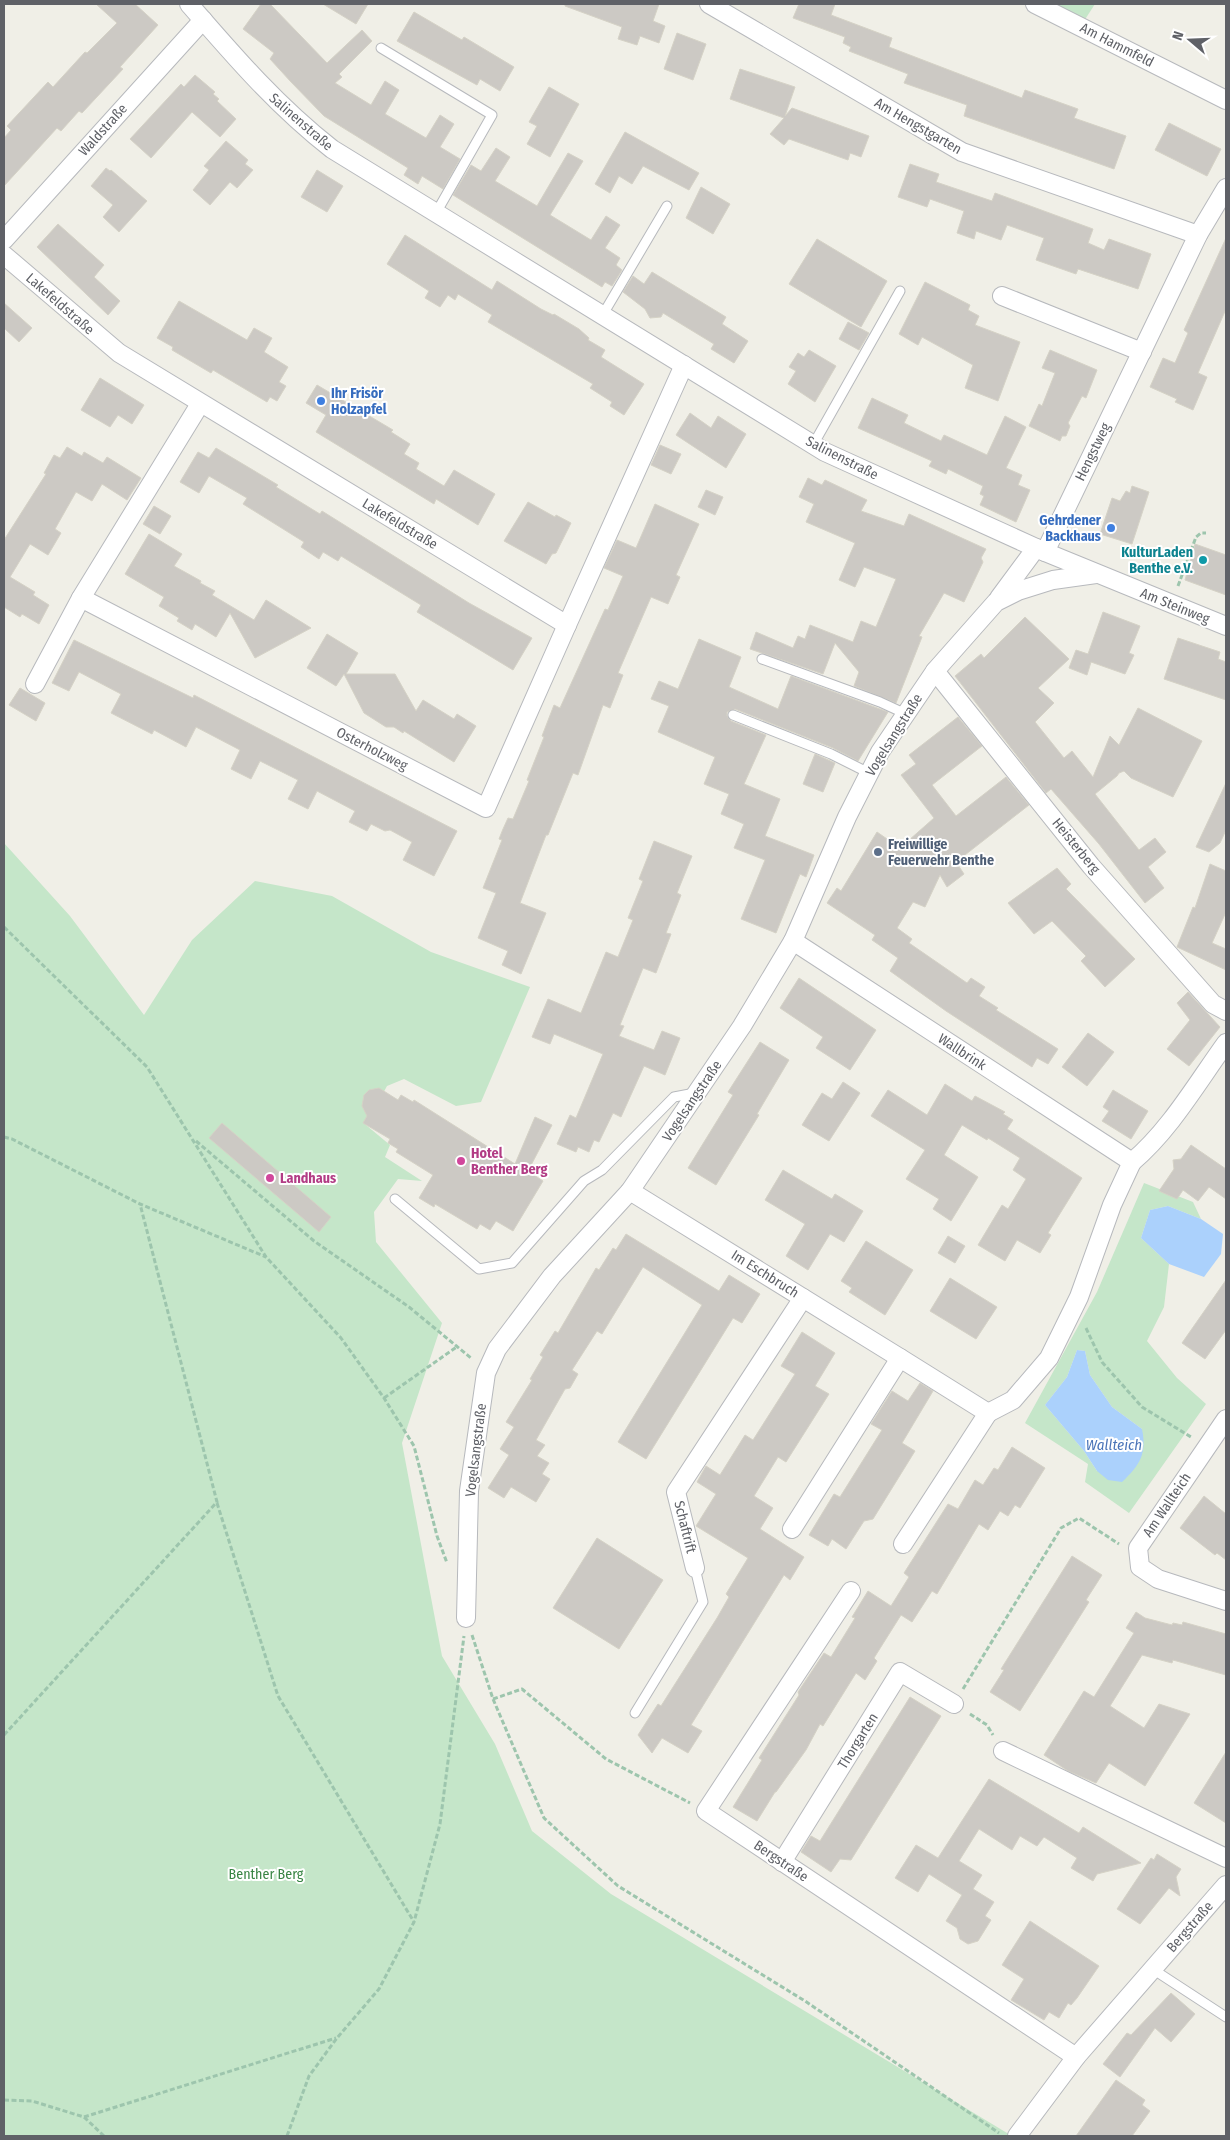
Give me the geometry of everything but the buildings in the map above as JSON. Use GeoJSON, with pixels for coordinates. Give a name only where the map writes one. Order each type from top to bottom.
{"type":"FeatureCollection","features":[{"type":"Feature","properties":{"kind":"street","name":"Salinenstraße"},"geometry":{"type":"LineString","coordinates":[[189,4],[262,87],[296,120],[332,149],[825,452],[1096,574]]}},
{"type":"Feature","properties":{"kind":"street","name":"Am Hengstgarten"},"geometry":{"type":"LineString","coordinates":[[709,4],[962,152],[1198,235]]}},
{"type":"Feature","properties":{"kind":"street","name":"Am Hammfeld"},"geometry":{"type":"LineString","coordinates":[[1035,4],[1226,100]]}},
{"type":"Feature","properties":{"kind":"street","name":"Waldstraße"},"geometry":{"type":"LineString","coordinates":[[4,240],[203,20]]}},
{"type":"Feature","properties":{"kind":"street","name":"Hengstweg"},"geometry":{"type":"LineString","coordinates":[[1040,550],[1142,352],[1198,235],[1226,188]]}},
{"type":"Feature","properties":{"kind":"street","name":"Lakefeldstraße"},"geometry":{"type":"LineString","coordinates":[[4,255],[119,353],[200,404],[567,625]]}},
{"type":"Feature","properties":{"kind":"street"},"geometry":{"type":"LineString","coordinates":[[1002,296],[1142,352]]}},
{"type":"Feature","properties":{"kind":"street"},"geometry":{"type":"LineString","coordinates":[[567,625],[684,365]]}},
{"type":"Feature","properties":{"kind":"street"},"geometry":{"type":"LineString","coordinates":[[35,684],[81,598],[200,404]]}},
{"type":"Feature","properties":{"kind":"street","name":"Vogelsangstraße"},"geometry":{"type":"LineString","coordinates":[[466,1618],[469,1491],[486,1373],[498,1349],[552,1276],[630,1191],[699,1092],[793,942],[847,817],[880,752],[936,671],[1040,550]]}},
{"type":"Feature","properties":{"kind":"street","name":"Vogelsangstraße"},"geometry":{"type":"LineString","coordinates":[[996,602],[1018,591],[1053,580],[1096,574]]}},
{"type":"Feature","properties":{"kind":"street","name":"Am Steinweg"},"geometry":{"type":"LineString","coordinates":[[1096,574],[1226,626]]}},
{"type":"Feature","properties":{"kind":"street","name":"Osterholzweg"},"geometry":{"type":"LineString","coordinates":[[81,598],[486,808],[567,625]]}},
{"type":"Feature","properties":{"kind":"street","name":"Heisterberg"},"geometry":{"type":"LineString","coordinates":[[936,671],[1091,866],[1213,1004],[1226,1011]]}},
{"type":"Feature","properties":{"kind":"street","name":"Wallbrink"},"geometry":{"type":"LineString","coordinates":[[793,942],[1132,1162]]}},
{"type":"Feature","properties":{"kind":"street"},"geometry":{"type":"LineString","coordinates":[[903,1544],[988,1412],[1013,1400],[1049,1358],[1075,1305],[1112,1206],[1132,1162],[1145,1150],[1182,1105],[1226,1043]]}},
{"type":"Feature","properties":{"kind":"street","name":"Im Eschbruch"},"geometry":{"type":"LineString","coordinates":[[630,1191],[988,1412]]}},
{"type":"Feature","properties":{"kind":"street","name":"Schaftrift"},"geometry":{"type":"LineString","coordinates":[[695,1568],[676,1492],[803,1298]]}},
{"type":"Feature","properties":{"kind":"street"},"geometry":{"type":"LineString","coordinates":[[792,1529],[900,1358]]}},
{"type":"Feature","properties":{"kind":"street","name":"Am Wallteich"},"geometry":{"type":"LineString","coordinates":[[1226,1419],[1138,1548],[1140,1567],[1158,1579],[1226,1601]]}},
{"type":"Feature","properties":{"kind":"street"},"geometry":{"type":"LineString","coordinates":[[706,1811],[851,1591]]}},
{"type":"Feature","properties":{"kind":"street","name":"Thorgarten"},"geometry":{"type":"LineString","coordinates":[[782,1862],[900,1672],[954,1704]]}},
{"type":"Feature","properties":{"kind":"street"},"geometry":{"type":"LineString","coordinates":[[1002,1751],[1226,1858]]}},
{"type":"Feature","properties":{"kind":"street","name":"Bergstraße"},"geometry":{"type":"LineString","coordinates":[[706,1811],[1076,2057]]}},
{"type":"Feature","properties":{"kind":"street","name":"Bergstraße"},"geometry":{"type":"LineString","coordinates":[[1018,2136],[1076,2057],[1154,1970],[1226,1885]]}},
{"type":"Feature","properties":{"kind":"lane"},"geometry":{"type":"LineString","coordinates":[[381,48],[492,115],[436,213]]}},
{"type":"Feature","properties":{"kind":"lane"},"geometry":{"type":"LineString","coordinates":[[602,316],[667,206]]}},
{"type":"Feature","properties":{"kind":"lane"},"geometry":{"type":"LineString","coordinates":[[813,445],[900,291]]}},
{"type":"Feature","properties":{"kind":"lane"},"geometry":{"type":"LineString","coordinates":[[762,659],[880,702],[906,714]]}},
{"type":"Feature","properties":{"kind":"lane"},"geometry":{"type":"LineString","coordinates":[[733,714],[831,754],[869,773]]}},
{"type":"Feature","properties":{"kind":"lane"},"geometry":{"type":"LineString","coordinates":[[395,1199],[479,1269],[512,1263],[584,1181],[602,1170],[674,1097],[699,1092]]}},
{"type":"Feature","properties":{"kind":"lane","name":"Schaftrift"},"geometry":{"type":"LineString","coordinates":[[635,1713],[703,1602],[695,1568]]}},
{"type":"Feature","properties":{"kind":"lane"},"geometry":{"type":"LineString","coordinates":[[1154,1970],[1226,2017]]}},
{"type":"Feature","properties":{"kind":"path"},"geometry":{"type":"LineString","coordinates":[[1177,589],[1196,537],[1201,532],[1206,533]]}},
{"type":"Feature","properties":{"kind":"path"},"geometry":{"type":"LineString","coordinates":[[4,927],[147,1067],[194,1139],[266,1257],[341,1338],[384,1398],[414,1446],[437,1536],[450,1573]]}},
{"type":"Feature","properties":{"kind":"path"},"geometry":{"type":"LineString","coordinates":[[4,1137],[12,1139],[140,1204],[266,1257]]}},
{"type":"Feature","properties":{"kind":"path"},"geometry":{"type":"LineString","coordinates":[[194,1139],[314,1241],[410,1307],[458,1346],[486,1373]]}},
{"type":"Feature","properties":{"kind":"path"},"geometry":{"type":"LineString","coordinates":[[140,1204],[217,1502],[278,1696],[414,1922]]}},
{"type":"Feature","properties":{"kind":"path"},"geometry":{"type":"LineString","coordinates":[[1075,1305],[1102,1362],[1142,1407],[1192,1437],[1186,1445]]}},
{"type":"Feature","properties":{"kind":"path"},"geometry":{"type":"LineString","coordinates":[[384,1398],[458,1346]]}},
{"type":"Feature","properties":{"kind":"path"},"geometry":{"type":"LineString","coordinates":[[4,1735],[217,1502]]}},
{"type":"Feature","properties":{"kind":"path"},"geometry":{"type":"LineString","coordinates":[[1002,1751],[987,1725],[954,1704],[1061,1528],[1079,1518],[1119,1544],[1124,1536]]}},
{"type":"Feature","properties":{"kind":"path"},"geometry":{"type":"LineString","coordinates":[[466,1618],[493,1699],[544,1818],[618,1886],[805,2001],[1003,2136]]}},
{"type":"Feature","properties":{"kind":"path"},"geometry":{"type":"LineString","coordinates":[[287,2136],[309,2076],[336,2038],[379,1989],[414,1922],[440,1824],[466,1618]]}},
{"type":"Feature","properties":{"kind":"path"},"geometry":{"type":"LineString","coordinates":[[493,1699],[522,1689],[606,1759],[706,1811]]}},
{"type":"Feature","properties":{"kind":"path"},"geometry":{"type":"LineString","coordinates":[[84,2117],[336,2038]]}},
{"type":"Feature","properties":{"kind":"path"},"geometry":{"type":"LineString","coordinates":[[4,2100],[32,2101],[84,2117],[104,2136]]}},
{"type":"Feature","properties":{"kind":"green space"},"geometry":{"type":"Polygon","coordinates":[[[1049,4],[1095,4],[1084,21],[1049,4]]]}},
{"type":"Feature","properties":{"kind":"green space","name":"Benther Berg"},"geometry":{"type":"Polygon","coordinates":[[[4,843],[70,916],[144,1015],[192,940],[255,881],[332,896],[431,952],[530,987],[481,1102],[456,1106],[404,1079],[387,1086],[366,1125],[390,1145],[385,1157],[422,1181],[398,1179],[374,1212],[376,1242],[442,1323],[402,1443],[442,1656],[495,1744],[532,1831],[611,1894],[1012,2136],[4,2136],[4,843]]]}},
{"type":"Feature","properties":{"kind":"green space"},"geometry":{"type":"Polygon","coordinates":[[[1144,1183],[1193,1202],[1201,1219],[1168,1206],[1150,1210],[1141,1238],[1169,1264],[1164,1307],[1147,1341],[1177,1378],[1206,1404],[1129,1513],[1085,1482],[1088,1464],[1025,1423],[1097,1292],[1144,1183]],[[1077,1350],[1067,1377],[1045,1405],[1084,1451],[1097,1471],[1142,1429],[1112,1407],[1090,1375],[1085,1351],[1077,1350]]]}},
{"type":"Feature","properties":{"kind":"water"},"geometry":{"type":"Polygon","coordinates":[[[1168,1206],[1201,1219],[1223,1234],[1221,1254],[1204,1277],[1169,1264],[1141,1238],[1150,1210],[1168,1206]]]}},
{"type":"Feature","properties":{"kind":"water","name":"Wallteich"},"geometry":{"type":"Polygon","coordinates":[[[1077,1350],[1085,1351],[1090,1375],[1112,1407],[1142,1429],[1144,1445],[1141,1458],[1122,1482],[1108,1480],[1097,1471],[1084,1451],[1045,1405],[1067,1377],[1077,1350]]]}},
{"type":"Feature","properties":{"kind":"place","name":"Ihr Frisör Holzapfel"},"geometry":{"type":"Point","coordinates":[321,401]}},
{"type":"Feature","properties":{"kind":"place","name":"Gehrdener Backhaus"},"geometry":{"type":"Point","coordinates":[1111,528]}},
{"type":"Feature","properties":{"kind":"place","name":"KulturLaden Benthe e.V."},"geometry":{"type":"Point","coordinates":[1203,560]}},
{"type":"Feature","properties":{"kind":"place","name":"Freiwillige Feuerwehr Benthe"},"geometry":{"type":"Point","coordinates":[878,852]}},
{"type":"Feature","properties":{"kind":"place","name":"Hotel Benther Berg"},"geometry":{"type":"Point","coordinates":[461,1161]}},
{"type":"Feature","properties":{"kind":"place","name":"Landhaus"},"geometry":{"type":"Point","coordinates":[270,1178]}}]}
